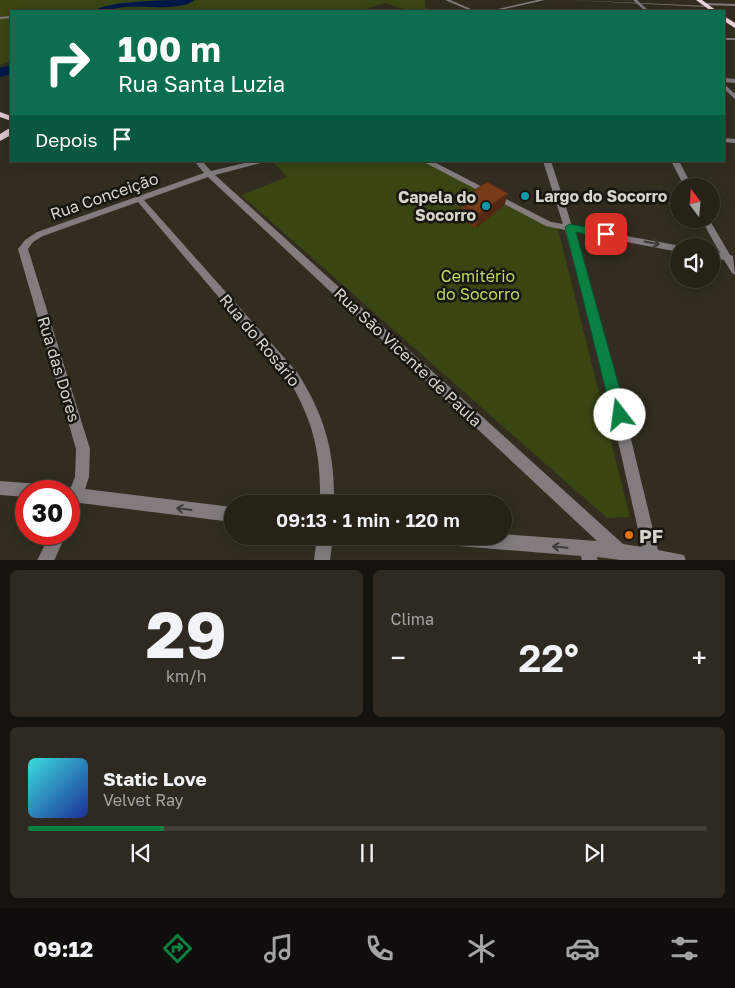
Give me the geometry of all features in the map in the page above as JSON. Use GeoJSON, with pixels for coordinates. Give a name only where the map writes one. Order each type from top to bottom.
{"type":"FeatureCollection","features":[{"type":"Feature","properties":{"kind":"highway"},"geometry":{"type":"LineString","coordinates":[[699,0],[713,10]]}},
{"type":"Feature","properties":{"kind":"street"},"geometry":{"type":"LineString","coordinates":[[447,0],[472,10]]}},
{"type":"Feature","properties":{"kind":"street"},"geometry":{"type":"LineString","coordinates":[[518,0],[532,8]]}},
{"type":"Feature","properties":{"kind":"street"},"geometry":{"type":"LineString","coordinates":[[496,10],[543,0]]}},
{"type":"Feature","properties":{"kind":"street"},"geometry":{"type":"LineString","coordinates":[[571,0],[735,6]]}},
{"type":"Feature","properties":{"kind":"street"},"geometry":{"type":"LineString","coordinates":[[636,1],[645,10]]}},
{"type":"Feature","properties":{"kind":"street"},"geometry":{"type":"LineString","coordinates":[[725,87],[735,97]]}},
{"type":"Feature","properties":{"kind":"street","name":"Rua São Vicente de Paula"},"geometry":{"type":"LineString","coordinates":[[199,162],[619,551]]}},
{"type":"Feature","properties":{"kind":"street","name":"Rua Conceição"},"geometry":{"type":"LineString","coordinates":[[40,234],[210,174],[260,162]]}},
{"type":"Feature","properties":{"kind":"street"},"geometry":{"type":"LineString","coordinates":[[428,162],[549,224],[670,247]]}},
{"type":"Feature","properties":{"kind":"street"},"geometry":{"type":"LineString","coordinates":[[547,162],[570,227],[625,434],[652,556]]}},
{"type":"Feature","properties":{"kind":"street"},"geometry":{"type":"LineString","coordinates":[[676,162],[684,178]]}},
{"type":"Feature","properties":{"kind":"street","name":"Rua do Rosário"},"geometry":{"type":"LineString","coordinates":[[140,200],[293,376],[309,401],[318,423],[326,457],[327,495]]}},
{"type":"Feature","properties":{"kind":"street"},"geometry":{"type":"LineString","coordinates":[[711,228],[731,259],[735,271]]}},
{"type":"Feature","properties":{"kind":"street","name":"Rua das Dores"},"geometry":{"type":"LineString","coordinates":[[40,234],[28,241],[23,249],[83,450],[82,477],[80,481]]}},
{"type":"Feature","properties":{"kind":"street"},"geometry":{"type":"LineString","coordinates":[[0,488],[15,489]]}},
{"type":"Feature","properties":{"kind":"street"},"geometry":{"type":"LineString","coordinates":[[80,495],[224,514]]}},
{"type":"Feature","properties":{"kind":"street"},"geometry":{"type":"LineString","coordinates":[[45,560],[52,545]]}},
{"type":"Feature","properties":{"kind":"street"},"geometry":{"type":"LineString","coordinates":[[322,560],[324,545]]}},
{"type":"Feature","properties":{"kind":"street"},"geometry":{"type":"LineString","coordinates":[[507,545],[588,555],[619,551],[678,560]]}},
{"type":"Feature","properties":{"kind":"green space"},"geometry":{"type":"Polygon","coordinates":[[[0,0],[425,0],[426,9],[418,10],[406,10],[386,3],[367,8],[370,10],[10,10],[10,61],[0,65],[0,0]]]}},
{"type":"Feature","properties":{"kind":"green space","name":"Cemitério do Socorro"},"geometry":{"type":"Polygon","coordinates":[[[273,162],[431,162],[557,225],[630,517],[607,518],[241,195],[287,177],[273,162]]]}},
{"type":"Feature","properties":{"kind":"building"},"geometry":{"type":"Polygon","coordinates":[[[487,182],[508,193],[479,214],[462,205],[463,198],[487,182]]]}},
{"type":"Feature","properties":{"kind":"waterway"},"geometry":{"type":"LineString","coordinates":[[101,10],[114,5],[166,4],[190,0]]}},
{"type":"Feature","properties":{"kind":"waterway"},"geometry":{"type":"LineString","coordinates":[[0,73],[10,69]]}},
{"type":"Feature","properties":{"kind":"place","name":"Largo do Socorro"},"geometry":{"type":"Point","coordinates":[525,196]}},
{"type":"Feature","properties":{"kind":"place","name":"Capela do Socorro"},"geometry":{"type":"Point","coordinates":[486,206]}},
{"type":"Feature","properties":{"kind":"place","name":"PF"},"geometry":{"type":"Point","coordinates":[629,535]}},
{"type":"Feature","properties":{"kind":"route"},"geometry":{"type":"LineString","coordinates":[[606,234],[570,227],[620,415]]}}]}
